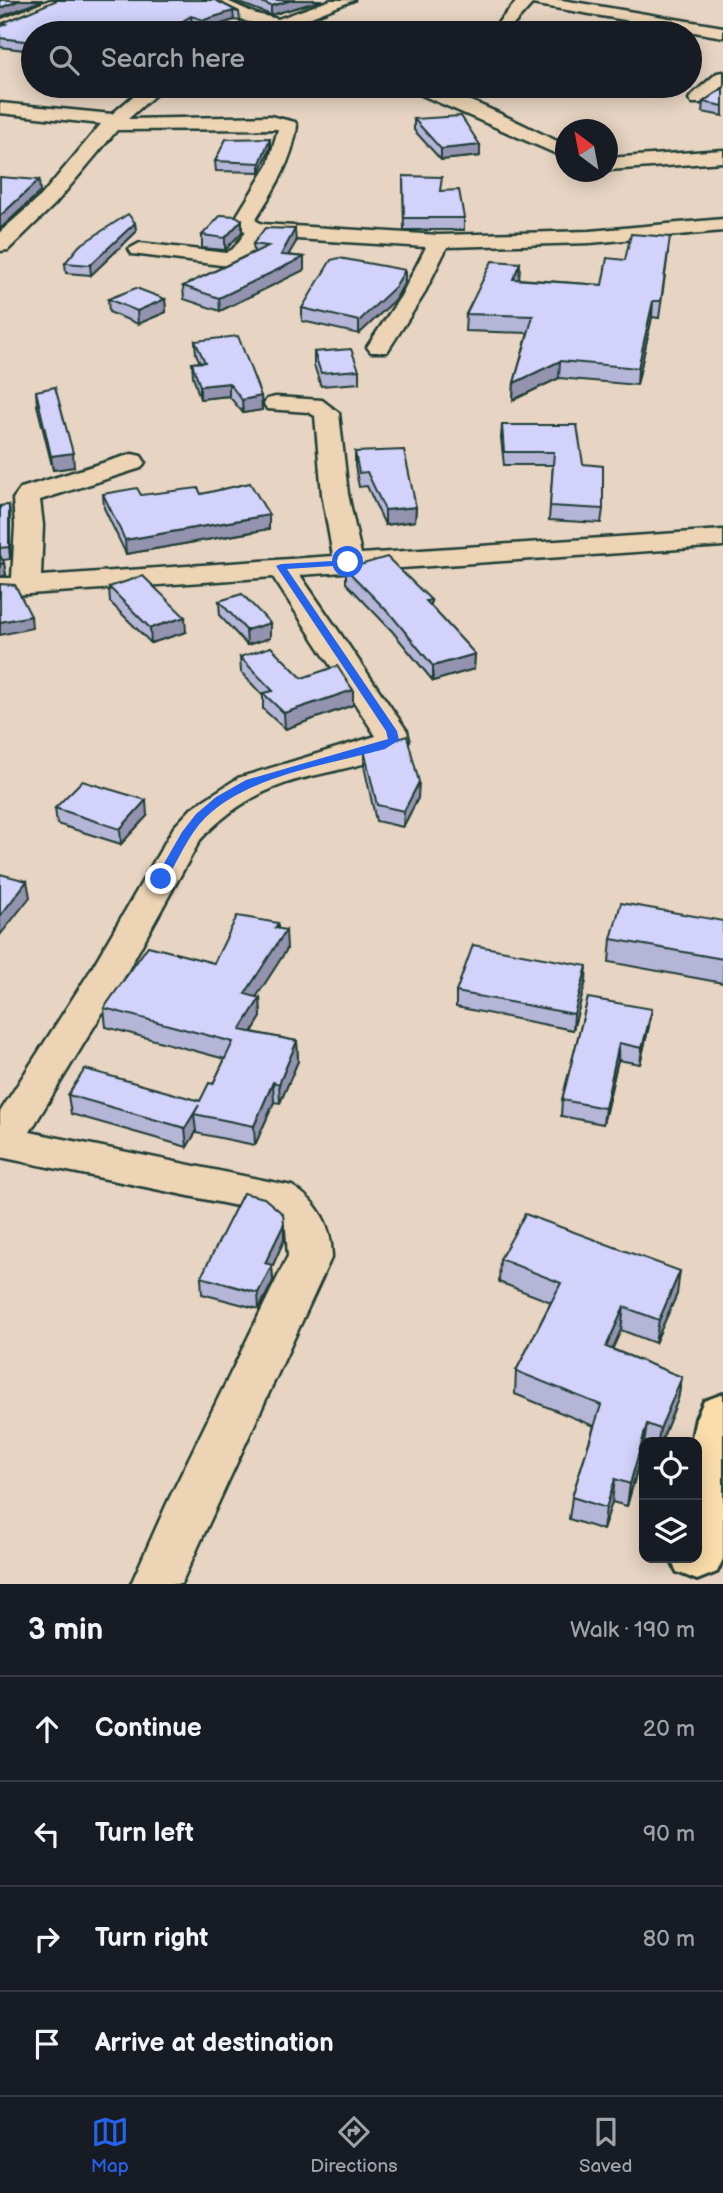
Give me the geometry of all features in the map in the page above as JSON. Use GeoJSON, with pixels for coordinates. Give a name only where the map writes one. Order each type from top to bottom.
{"type":"FeatureCollection","features":[{"type":"Feature","properties":{"kind":"main road"},"geometry":{"type":"LineString","coordinates":[[702,1525],[723,1418]]}},
{"type":"Feature","properties":{"kind":"main road"},"geometry":{"type":"LineString","coordinates":[[691,1584],[695,1563]]}},
{"type":"Feature","properties":{"kind":"street"},"geometry":{"type":"LineString","coordinates":[[0,26],[64,0]]}},
{"type":"Feature","properties":{"kind":"street"},"geometry":{"type":"LineString","coordinates":[[212,0],[255,21]]}},
{"type":"Feature","properties":{"kind":"street"},"geometry":{"type":"LineString","coordinates":[[292,21],[346,0]]}},
{"type":"Feature","properties":{"kind":"street"},"geometry":{"type":"LineString","coordinates":[[508,21],[527,0]]}},
{"type":"Feature","properties":{"kind":"street"},"geometry":{"type":"LineString","coordinates":[[534,0],[657,21]]}},
{"type":"Feature","properties":{"kind":"street"},"geometry":{"type":"LineString","coordinates":[[578,8],[603,0]]}},
{"type":"Feature","properties":{"kind":"street"},"geometry":{"type":"LineString","coordinates":[[702,29],[723,32]]}},
{"type":"Feature","properties":{"kind":"street"},"geometry":{"type":"LineString","coordinates":[[702,95],[723,77]]}},
{"type":"Feature","properties":{"kind":"street"},"geometry":{"type":"LineString","coordinates":[[0,245],[7,235],[48,200],[112,122],[141,98]]}},
{"type":"Feature","properties":{"kind":"street"},"geometry":{"type":"LineString","coordinates":[[442,98],[555,147]]}},
{"type":"Feature","properties":{"kind":"street"},"geometry":{"type":"LineString","coordinates":[[0,108],[112,122],[270,122],[288,127],[286,142],[275,172],[243,222],[258,230],[439,241],[590,237],[723,225]]}},
{"type":"Feature","properties":{"kind":"street"},"geometry":{"type":"LineString","coordinates":[[618,163],[723,156]]}},
{"type":"Feature","properties":{"kind":"street"},"geometry":{"type":"LineString","coordinates":[[36,183],[59,185]]}},
{"type":"Feature","properties":{"kind":"street"},"geometry":{"type":"LineString","coordinates":[[140,249],[229,260],[241,254],[258,230]]}},
{"type":"Feature","properties":{"kind":"street"},"geometry":{"type":"LineString","coordinates":[[379,347],[412,296],[439,241]]}},
{"type":"Feature","properties":{"kind":"street"},"geometry":{"type":"LineString","coordinates":[[276,404],[313,405],[327,413],[335,494],[348,562]]}},
{"type":"Feature","properties":{"kind":"street"},"geometry":{"type":"LineString","coordinates":[[132,462],[30,494],[26,499],[29,525],[13,586],[723,538]]}},
{"type":"Feature","properties":{"kind":"street"},"geometry":{"type":"LineString","coordinates":[[156,1584],[191,1503],[310,1256],[310,1237],[305,1218],[277,1198],[1,1141],[45,1077],[186,835],[200,816],[220,799],[250,783],[381,747],[393,740],[391,731],[281,566]]}},
{"type":"Feature","properties":{"kind":"building"},"geometry":{"type":"Polygon","coordinates":[[[0,0],[20,0],[0,8],[0,0]]]}},
{"type":"Feature","properties":{"kind":"building"},"geometry":{"type":"Polygon","coordinates":[[[57,0],[215,0],[239,12],[233,11],[204,20],[191,16],[182,21],[21,21],[21,41],[0,38],[0,27],[6,24],[3,23],[57,0]]]}},
{"type":"Feature","properties":{"kind":"building"},"geometry":{"type":"Polygon","coordinates":[[[256,0],[292,0],[271,6],[256,0]]]}},
{"type":"Feature","properties":{"kind":"building"},"geometry":{"type":"Polygon","coordinates":[[[723,88],[723,106],[703,102],[723,88]]]}},
{"type":"Feature","properties":{"kind":"building"},"geometry":{"type":"Polygon","coordinates":[[[461,116],[480,145],[441,149],[414,119],[461,116]]]}},
{"type":"Feature","properties":{"kind":"building"},"geometry":{"type":"Polygon","coordinates":[[[270,138],[260,163],[215,161],[226,139],[270,138]]]}},
{"type":"Feature","properties":{"kind":"building"},"geometry":{"type":"Polygon","coordinates":[[[403,176],[442,177],[440,191],[459,190],[464,218],[404,218],[403,176]]]}},
{"type":"Feature","properties":{"kind":"building"},"geometry":{"type":"Polygon","coordinates":[[[0,177],[39,180],[0,216],[0,177]]]}},
{"type":"Feature","properties":{"kind":"building"},"geometry":{"type":"Polygon","coordinates":[[[128,214],[135,223],[90,265],[65,263],[79,246],[128,214]]]}},
{"type":"Feature","properties":{"kind":"building"},"geometry":{"type":"Polygon","coordinates":[[[221,215],[236,216],[242,220],[225,238],[202,235],[221,215]]]}},
{"type":"Feature","properties":{"kind":"building"},"geometry":{"type":"Polygon","coordinates":[[[265,228],[295,229],[281,255],[304,257],[219,298],[183,286],[268,246],[253,244],[265,228]]]}},
{"type":"Feature","properties":{"kind":"building"},"geometry":{"type":"Polygon","coordinates":[[[631,234],[670,237],[661,301],[653,301],[638,368],[560,361],[514,383],[533,316],[466,314],[492,261],[520,263],[513,279],[602,285],[607,258],[625,260],[631,234]]]}},
{"type":"Feature","properties":{"kind":"building"},"geometry":{"type":"Polygon","coordinates":[[[339,258],[405,270],[395,287],[359,321],[302,308],[331,260],[339,258]]]}},
{"type":"Feature","properties":{"kind":"building"},"geometry":{"type":"Polygon","coordinates":[[[136,288],[165,299],[137,311],[108,299],[136,288]]]}},
{"type":"Feature","properties":{"kind":"building"},"geometry":{"type":"Polygon","coordinates":[[[238,336],[261,396],[242,400],[229,383],[200,386],[192,363],[205,362],[195,341],[238,336]]]}},
{"type":"Feature","properties":{"kind":"building"},"geometry":{"type":"Polygon","coordinates":[[[351,349],[359,370],[321,373],[314,352],[351,349]]]}},
{"type":"Feature","properties":{"kind":"building"},"geometry":{"type":"Polygon","coordinates":[[[55,387],[73,453],[51,456],[36,391],[55,387]]]}},
{"type":"Feature","properties":{"kind":"building"},"geometry":{"type":"Polygon","coordinates":[[[502,425],[577,425],[583,464],[603,466],[603,509],[550,506],[554,452],[504,452],[502,425]]]}},
{"type":"Feature","properties":{"kind":"building"},"geometry":{"type":"Polygon","coordinates":[[[404,450],[416,507],[385,510],[367,472],[359,473],[355,452],[404,450]]]}},
{"type":"Feature","properties":{"kind":"building"},"geometry":{"type":"Polygon","coordinates":[[[250,483],[269,515],[125,540],[103,494],[137,488],[141,495],[198,488],[201,494],[250,483]]]}},
{"type":"Feature","properties":{"kind":"building"},"geometry":{"type":"Polygon","coordinates":[[[9,505],[9,547],[0,548],[0,506],[9,505]]]}},
{"type":"Feature","properties":{"kind":"building"},"geometry":{"type":"Polygon","coordinates":[[[387,557],[431,600],[426,601],[475,654],[433,666],[392,616],[346,569],[387,557]]]}},
{"type":"Feature","properties":{"kind":"building"},"geometry":{"type":"Polygon","coordinates":[[[143,576],[185,617],[150,628],[109,587],[143,576]]]}},
{"type":"Feature","properties":{"kind":"building"},"geometry":{"type":"Polygon","coordinates":[[[0,584],[15,585],[31,616],[0,622],[0,584]]]}},
{"type":"Feature","properties":{"kind":"building"},"geometry":{"type":"Polygon","coordinates":[[[242,594],[270,623],[246,630],[219,601],[242,594]]]}},
{"type":"Feature","properties":{"kind":"building"},"geometry":{"type":"Polygon","coordinates":[[[271,647],[302,678],[337,666],[353,690],[284,713],[263,693],[273,691],[240,657],[271,647]]]}},
{"type":"Feature","properties":{"kind":"building"},"geometry":{"type":"Polygon","coordinates":[[[407,736],[419,782],[404,811],[377,805],[364,750],[407,736]]]}},
{"type":"Feature","properties":{"kind":"building"},"geometry":{"type":"Polygon","coordinates":[[[82,781],[146,800],[120,829],[55,808],[82,781]]]}},
{"type":"Feature","properties":{"kind":"building"},"geometry":{"type":"Polygon","coordinates":[[[0,874],[27,881],[0,916],[0,874]]]}},
{"type":"Feature","properties":{"kind":"building"},"geometry":{"type":"Polygon","coordinates":[[[621,903],[723,921],[723,959],[611,939],[621,903]]]}},
{"type":"Feature","properties":{"kind":"building"},"geometry":{"type":"Polygon","coordinates":[[[237,916],[278,923],[275,928],[286,930],[245,994],[260,998],[240,1030],[297,1041],[279,1084],[273,1082],[254,1126],[194,1114],[199,1105],[185,1128],[68,1095],[85,1069],[200,1101],[209,1083],[213,1084],[233,1042],[104,1008],[148,946],[214,963],[237,916]]]}},
{"type":"Feature","properties":{"kind":"building"},"geometry":{"type":"Polygon","coordinates":[[[473,945],[587,966],[574,1014],[456,992],[473,945]]]}},
{"type":"Feature","properties":{"kind":"building"},"geometry":{"type":"Polygon","coordinates":[[[588,998],[652,1009],[642,1048],[619,1043],[605,1108],[562,1100],[588,998]]]}},
{"type":"Feature","properties":{"kind":"building"},"geometry":{"type":"Polygon","coordinates":[[[243,1193],[264,1198],[283,1214],[284,1224],[265,1263],[272,1265],[258,1293],[201,1277],[243,1193]]]}},
{"type":"Feature","properties":{"kind":"building"},"geometry":{"type":"Polygon","coordinates":[[[525,1214],[680,1271],[659,1320],[624,1307],[606,1347],[682,1377],[660,1429],[647,1424],[643,1437],[639,1437],[639,1452],[630,1484],[615,1479],[606,1508],[572,1497],[601,1405],[516,1371],[561,1283],[500,1259],[525,1214]]]}},
{"type":"Feature","properties":{"kind":"route"},"geometry":{"type":"LineString","coordinates":[[161,879],[200,816],[220,799],[250,783],[381,747],[393,740],[391,731],[349,666],[301,600],[281,566],[348,562]]}}]}
